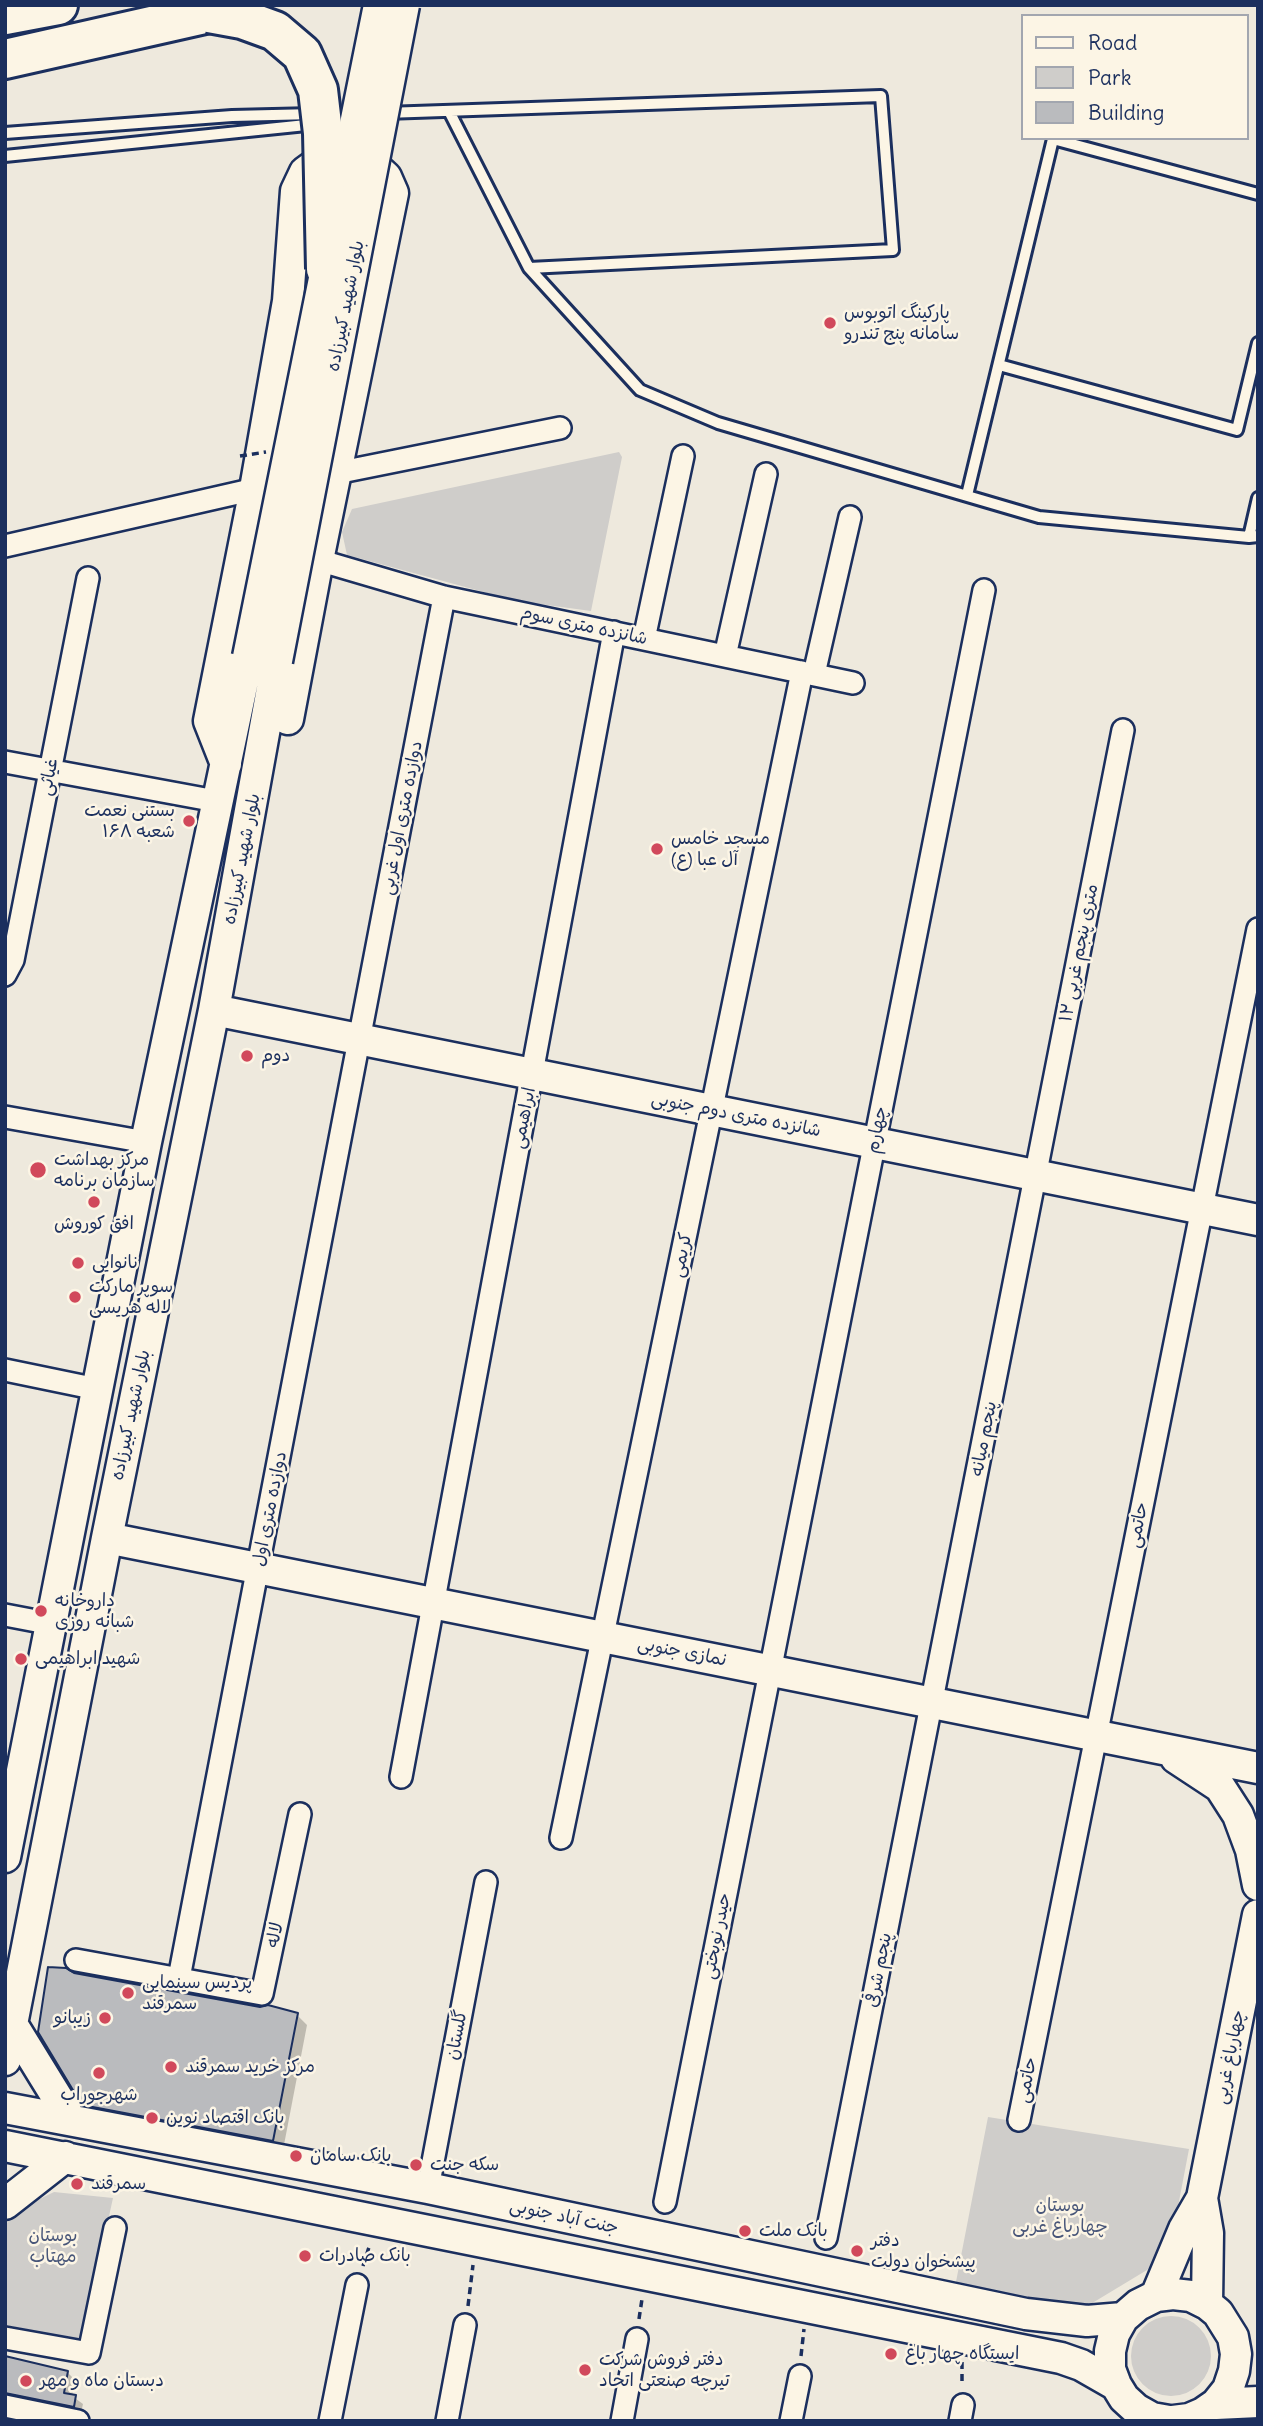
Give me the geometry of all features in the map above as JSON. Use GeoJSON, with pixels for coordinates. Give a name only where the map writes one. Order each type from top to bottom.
{"type":"FeatureCollection","features":[{"type":"Feature","properties":{"kind":"highway"},"geometry":{"type":"LineString","coordinates":[[5,15],[58,5]]}},
{"type":"Feature","properties":{"kind":"highway"},"geometry":{"type":"LineString","coordinates":[[5,60],[209,13],[242,19],[275,31],[302,54],[318,90],[323,133],[326,269]]}},
{"type":"Feature","properties":{"kind":"main road","name":"بلوار شهید کبیرزاده"},"geometry":{"type":"LineString","coordinates":[[5,2060],[107,1538],[215,1010],[259,771],[263,659],[326,269],[379,5]]}},
{"type":"Feature","properties":{"kind":"main road","name":"بلوار شهید کبیرزاده"},"geometry":{"type":"LineString","coordinates":[[5,1857],[216,801],[226,764],[263,659],[404,5]]}},
{"type":"Feature","properties":{"kind":"main road","name":"بلوار شهید کبیرزاده"},"geometry":{"type":"LineString","coordinates":[[255,489],[288,301],[296,191],[305,172],[320,161],[338,157],[356,158],[373,165],[386,177],[393,193],[287,724],[259,771]]}},
{"type":"Feature","properties":{"kind":"main road"},"geometry":{"type":"LineString","coordinates":[[226,764],[209,721],[255,489]]}},
{"type":"Feature","properties":{"kind":"main road","name":"شانزده متری دوم جنوبی"},"geometry":{"type":"LineString","coordinates":[[215,1010],[1258,1220]]}},
{"type":"Feature","properties":{"kind":"main road","name":"نمازی جنوبی"},"geometry":{"type":"LineString","coordinates":[[107,1538],[1258,1768]]}},
{"type":"Feature","properties":{"kind":"main road"},"geometry":{"type":"LineString","coordinates":[[1164,1751],[1220,1787],[1238,1815],[1251,1850],[1258,1885]]}},
{"type":"Feature","properties":{"kind":"main road","name":"چهارباغ غربی"},"geometry":{"type":"LineString","coordinates":[[1202,2199],[1258,1915]]}},
{"type":"Feature","properties":{"kind":"main road"},"geometry":{"type":"LineString","coordinates":[[12,2024],[71,2120]]}},
{"type":"Feature","properties":{"kind":"main road","name":"جنت آباد جنوبی"},"geometry":{"type":"LineString","coordinates":[[5,2108],[428,2189],[1026,2314],[1087,2320],[1123,2318]]}},
{"type":"Feature","properties":{"kind":"main road"},"geometry":{"type":"LineString","coordinates":[[5,2146],[1060,2358],[1081,2365],[1116,2385]]}},
{"type":"Feature","properties":{"kind":"main road"},"geometry":{"type":"LineString","coordinates":[[5,2204],[65,2157]]}},
{"type":"Feature","properties":{"kind":"main road"},"geometry":{"type":"LineString","coordinates":[[1156,2296],[1184,2229],[1202,2199]]}},
{"type":"Feature","properties":{"kind":"main road"},"geometry":{"type":"LineString","coordinates":[[1202,2199],[1208,2233],[1207,2304]]}},
{"type":"Feature","properties":{"kind":"main road"},"geometry":{"type":"LineString","coordinates":[[1156,2296],[1191,2296],[1207,2304],[1245,2345],[1236,2354],[1228,2389],[1216,2404],[1203,2413],[1180,2420],[1135,2415],[1116,2385],[1110,2368],[1114,2334],[1123,2318],[1138,2305],[1156,2296]]}},
{"type":"Feature","properties":{"kind":"main road"},"geometry":{"type":"LineString","coordinates":[[1216,2404],[1258,2402]]}},
{"type":"Feature","properties":{"kind":"street"},"geometry":{"type":"LineString","coordinates":[[336,473],[559,428]]}},
{"type":"Feature","properties":{"kind":"street"},"geometry":{"type":"LineString","coordinates":[[644,639],[683,456]]}},
{"type":"Feature","properties":{"kind":"street"},"geometry":{"type":"LineString","coordinates":[[725,656],[766,474]]}},
{"type":"Feature","properties":{"kind":"street"},"geometry":{"type":"LineString","coordinates":[[5,546],[255,489]]}},
{"type":"Feature","properties":{"kind":"street","name":"کریمی"},"geometry":{"type":"LineString","coordinates":[[561,1838],[712,1110],[808,673],[850,517]]}},
{"type":"Feature","properties":{"kind":"street","name":"شانزده متری سوم"},"geometry":{"type":"LineString","coordinates":[[318,560],[444,597],[853,683]]}},
{"type":"Feature","properties":{"kind":"street","name":"غیاثی"},"geometry":{"type":"LineString","coordinates":[[5,975],[13,960],[89,578]]}},
{"type":"Feature","properties":{"kind":"street","name":"چهارم"},"geometry":{"type":"LineString","coordinates":[[769,1670],[984,590]]}},
{"type":"Feature","properties":{"kind":"street","name":"دوازده متری اول غربی"},"geometry":{"type":"LineString","coordinates":[[360,1039],[444,597]]}},
{"type":"Feature","properties":{"kind":"street","name":"ابراهیمی"},"geometry":{"type":"LineString","coordinates":[[401,1777],[614,632]]}},
{"type":"Feature","properties":{"kind":"street","name":"۱۲ متری پنجم غربی"},"geometry":{"type":"LineString","coordinates":[[1035,1175],[1123,730]]}},
{"type":"Feature","properties":{"kind":"street"},"geometry":{"type":"LineString","coordinates":[[5,762],[216,801]]}},
{"type":"Feature","properties":{"kind":"street","name":"حاتمی"},"geometry":{"type":"LineString","coordinates":[[1019,2120],[1258,929]]}},
{"type":"Feature","properties":{"kind":"street","name":"دوازده متری اول"},"geometry":{"type":"LineString","coordinates":[[179,1978],[360,1039]]}},
{"type":"Feature","properties":{"kind":"street"},"geometry":{"type":"LineString","coordinates":[[5,1117],[146,1142]]}},
{"type":"Feature","properties":{"kind":"street","name":"پنجم میانه"},"geometry":{"type":"LineString","coordinates":[[932,1702],[1035,1175]]}},
{"type":"Feature","properties":{"kind":"street"},"geometry":{"type":"LineString","coordinates":[[5,1370],[97,1389]]}},
{"type":"Feature","properties":{"kind":"street"},"geometry":{"type":"LineString","coordinates":[[5,1615],[52,1624]]}},
{"type":"Feature","properties":{"kind":"street","name":"حیدر نوبختی"},"geometry":{"type":"LineString","coordinates":[[665,2202],[769,1670]]}},
{"type":"Feature","properties":{"kind":"street","name":"پنجم شرقی"},"geometry":{"type":"LineString","coordinates":[[826,2238],[932,1702]]}},
{"type":"Feature","properties":{"kind":"street","name":"لاله"},"geometry":{"type":"LineString","coordinates":[[76,1960],[262,1994],[300,1814]]}},
{"type":"Feature","properties":{"kind":"street","name":"گلستان"},"geometry":{"type":"LineString","coordinates":[[428,2189],[486,1882]]}},
{"type":"Feature","properties":{"kind":"street"},"geometry":{"type":"LineString","coordinates":[[5,2338],[89,2353],[115,2228]]}},
{"type":"Feature","properties":{"kind":"street"},"geometry":{"type":"LineString","coordinates":[[330,2421],[357,2285]]}},
{"type":"Feature","properties":{"kind":"street"},"geometry":{"type":"LineString","coordinates":[[447,2421],[465,2325]]}},
{"type":"Feature","properties":{"kind":"street"},"geometry":{"type":"LineString","coordinates":[[622,2421],[637,2339]]}},
{"type":"Feature","properties":{"kind":"street"},"geometry":{"type":"LineString","coordinates":[[792,2421],[800,2376]]}},
{"type":"Feature","properties":{"kind":"street"},"geometry":{"type":"LineString","coordinates":[[5,2406],[78,2421]]}},
{"type":"Feature","properties":{"kind":"lane"},"geometry":{"type":"LineString","coordinates":[[5,133],[232,116],[881,96],[893,250],[529,268]]}},
{"type":"Feature","properties":{"kind":"lane"},"geometry":{"type":"LineString","coordinates":[[449,111],[529,268],[640,390],[718,423],[1039,517],[1253,537],[1258,498]]}},
{"type":"Feature","properties":{"kind":"lane"},"geometry":{"type":"LineString","coordinates":[[5,156],[301,127],[398,112]]}},
{"type":"Feature","properties":{"kind":"lane"},"geometry":{"type":"LineString","coordinates":[[967,495],[1053,140]]}},
{"type":"Feature","properties":{"kind":"lane"},"geometry":{"type":"LineString","coordinates":[[1057,140],[1258,194]]}},
{"type":"Feature","properties":{"kind":"lane"},"geometry":{"type":"LineString","coordinates":[[999,365],[1237,430],[1258,343]]}},
{"type":"Feature","properties":{"kind":"path"},"geometry":{"type":"LineString","coordinates":[[357,2285],[377,2220]]}},
{"type":"Feature","properties":{"kind":"path"},"geometry":{"type":"LineString","coordinates":[[465,2325],[477,2240]]}},
{"type":"Feature","properties":{"kind":"path"},"geometry":{"type":"LineString","coordinates":[[637,2339],[645,2274]]}},
{"type":"Feature","properties":{"kind":"path"},"geometry":{"type":"LineString","coordinates":[[800,2376],[806,2306]]}},
{"type":"Feature","properties":{"kind":"path"},"geometry":{"type":"LineString","coordinates":[[961,2413],[962,2337]]}},
{"type":"Feature","properties":{"kind":"green space"},"geometry":{"type":"Polygon","coordinates":[[[619,452],[622,457],[591,611],[517,601],[347,555],[342,532],[352,509],[619,452]]]}},
{"type":"Feature","properties":{"kind":"green space","name":"بوستان چهارباغ غربی"},"geometry":{"type":"Polygon","coordinates":[[[988,2117],[1189,2149],[1172,2238],[1159,2259],[1147,2270],[1089,2305],[1071,2307],[955,2287],[988,2117]]]}},
{"type":"Feature","properties":{"kind":"green space","name":"بوستان مهتاب"},"geometry":{"type":"Polygon","coordinates":[[[54,2192],[113,2198],[82,2340],[5,2325],[5,2226],[15,2211],[54,2192]]]}},
{"type":"Feature","properties":{"kind":"green space"},"geometry":{"type":"Polygon","coordinates":[[[1171,2316],[1186,2319],[1199,2328],[1208,2341],[1211,2356],[1208,2371],[1199,2384],[1186,2393],[1171,2396],[1156,2393],[1143,2384],[1134,2371],[1131,2356],[1134,2341],[1143,2328],[1156,2319],[1171,2316]]]}},
{"type":"Feature","properties":{"kind":"building","name":"مرکز خرید سمرقند"},"geometry":{"type":"Polygon","coordinates":[[[48,1967],[66,1968],[74,1973],[260,2007],[268,2005],[298,2013],[273,2141],[82,2105],[38,2032],[48,1967]]]}},
{"type":"Feature","properties":{"kind":"building"},"geometry":{"type":"Polygon","coordinates":[[[5,2356],[68,2371],[64,2393],[76,2395],[74,2407],[5,2393],[5,2356]]]}},
{"type":"Feature","properties":{"kind":"place","name":"پارکینگ اتوبوس سامانه پنج تندرو"},"geometry":{"type":"Point","coordinates":[830,323]}},
{"type":"Feature","properties":{"kind":"place","name":"بستنی نعمت شعبه ۱۶۸"},"geometry":{"type":"Point","coordinates":[189,821]}},
{"type":"Feature","properties":{"kind":"place","name":"مسجد خامس آل عبا (ع)"},"geometry":{"type":"Point","coordinates":[657,849]}},
{"type":"Feature","properties":{"kind":"place","name":"دوم"},"geometry":{"type":"Point","coordinates":[247,1056]}},
{"type":"Feature","properties":{"kind":"place","name":"مرکز بهداشت سازمان برنامه"},"geometry":{"type":"Point","coordinates":[38,1170]}},
{"type":"Feature","properties":{"kind":"place","name":"افق کوروش"},"geometry":{"type":"Point","coordinates":[94,1202]}},
{"type":"Feature","properties":{"kind":"place","name":"نانوایی"},"geometry":{"type":"Point","coordinates":[78,1263]}},
{"type":"Feature","properties":{"kind":"place","name":"سوپر مارکت لاله هریسی"},"geometry":{"type":"Point","coordinates":[75,1297]}},
{"type":"Feature","properties":{"kind":"place","name":"داروخانه شبانه روزی"},"geometry":{"type":"Point","coordinates":[41,1611]}},
{"type":"Feature","properties":{"kind":"place","name":"شهید ابراهیمی"},"geometry":{"type":"Point","coordinates":[21,1659]}},
{"type":"Feature","properties":{"kind":"place","name":"پردیس سینمایی سمرقند"},"geometry":{"type":"Point","coordinates":[128,1993]}},
{"type":"Feature","properties":{"kind":"place","name":"زیبانو"},"geometry":{"type":"Point","coordinates":[105,2018]}},
{"type":"Feature","properties":{"kind":"place","name":"مرکز خرید سمرقند"},"geometry":{"type":"Point","coordinates":[171,2067]}},
{"type":"Feature","properties":{"kind":"place","name":"شهرجوراب"},"geometry":{"type":"Point","coordinates":[99,2073]}},
{"type":"Feature","properties":{"kind":"place","name":"بانک اقتصاد نوین"},"geometry":{"type":"Point","coordinates":[152,2118]}},
{"type":"Feature","properties":{"kind":"place","name":"بانک سامان"},"geometry":{"type":"Point","coordinates":[296,2156]}},
{"type":"Feature","properties":{"kind":"place","name":"سکه جنت"},"geometry":{"type":"Point","coordinates":[416,2165]}},
{"type":"Feature","properties":{"kind":"place","name":"سمرقند"},"geometry":{"type":"Point","coordinates":[77,2184]}},
{"type":"Feature","properties":{"kind":"place","name":"بانک ملت"},"geometry":{"type":"Point","coordinates":[745,2231]}},
{"type":"Feature","properties":{"kind":"place","name":"دفتر پیشخوان دولت"},"geometry":{"type":"Point","coordinates":[857,2251]}},
{"type":"Feature","properties":{"kind":"place","name":"بانک صادرات"},"geometry":{"type":"Point","coordinates":[305,2256]}},
{"type":"Feature","properties":{"kind":"place","name":"ایستگاه چهار باغ"},"geometry":{"type":"Point","coordinates":[891,2354]}},
{"type":"Feature","properties":{"kind":"place","name":"دفتر فروش شرکت تیرچه صنعتی اتحاد"},"geometry":{"type":"Point","coordinates":[585,2370]}},
{"type":"Feature","properties":{"kind":"place","name":"دبستان ماه و مهر"},"geometry":{"type":"Point","coordinates":[26,2381]}}]}
